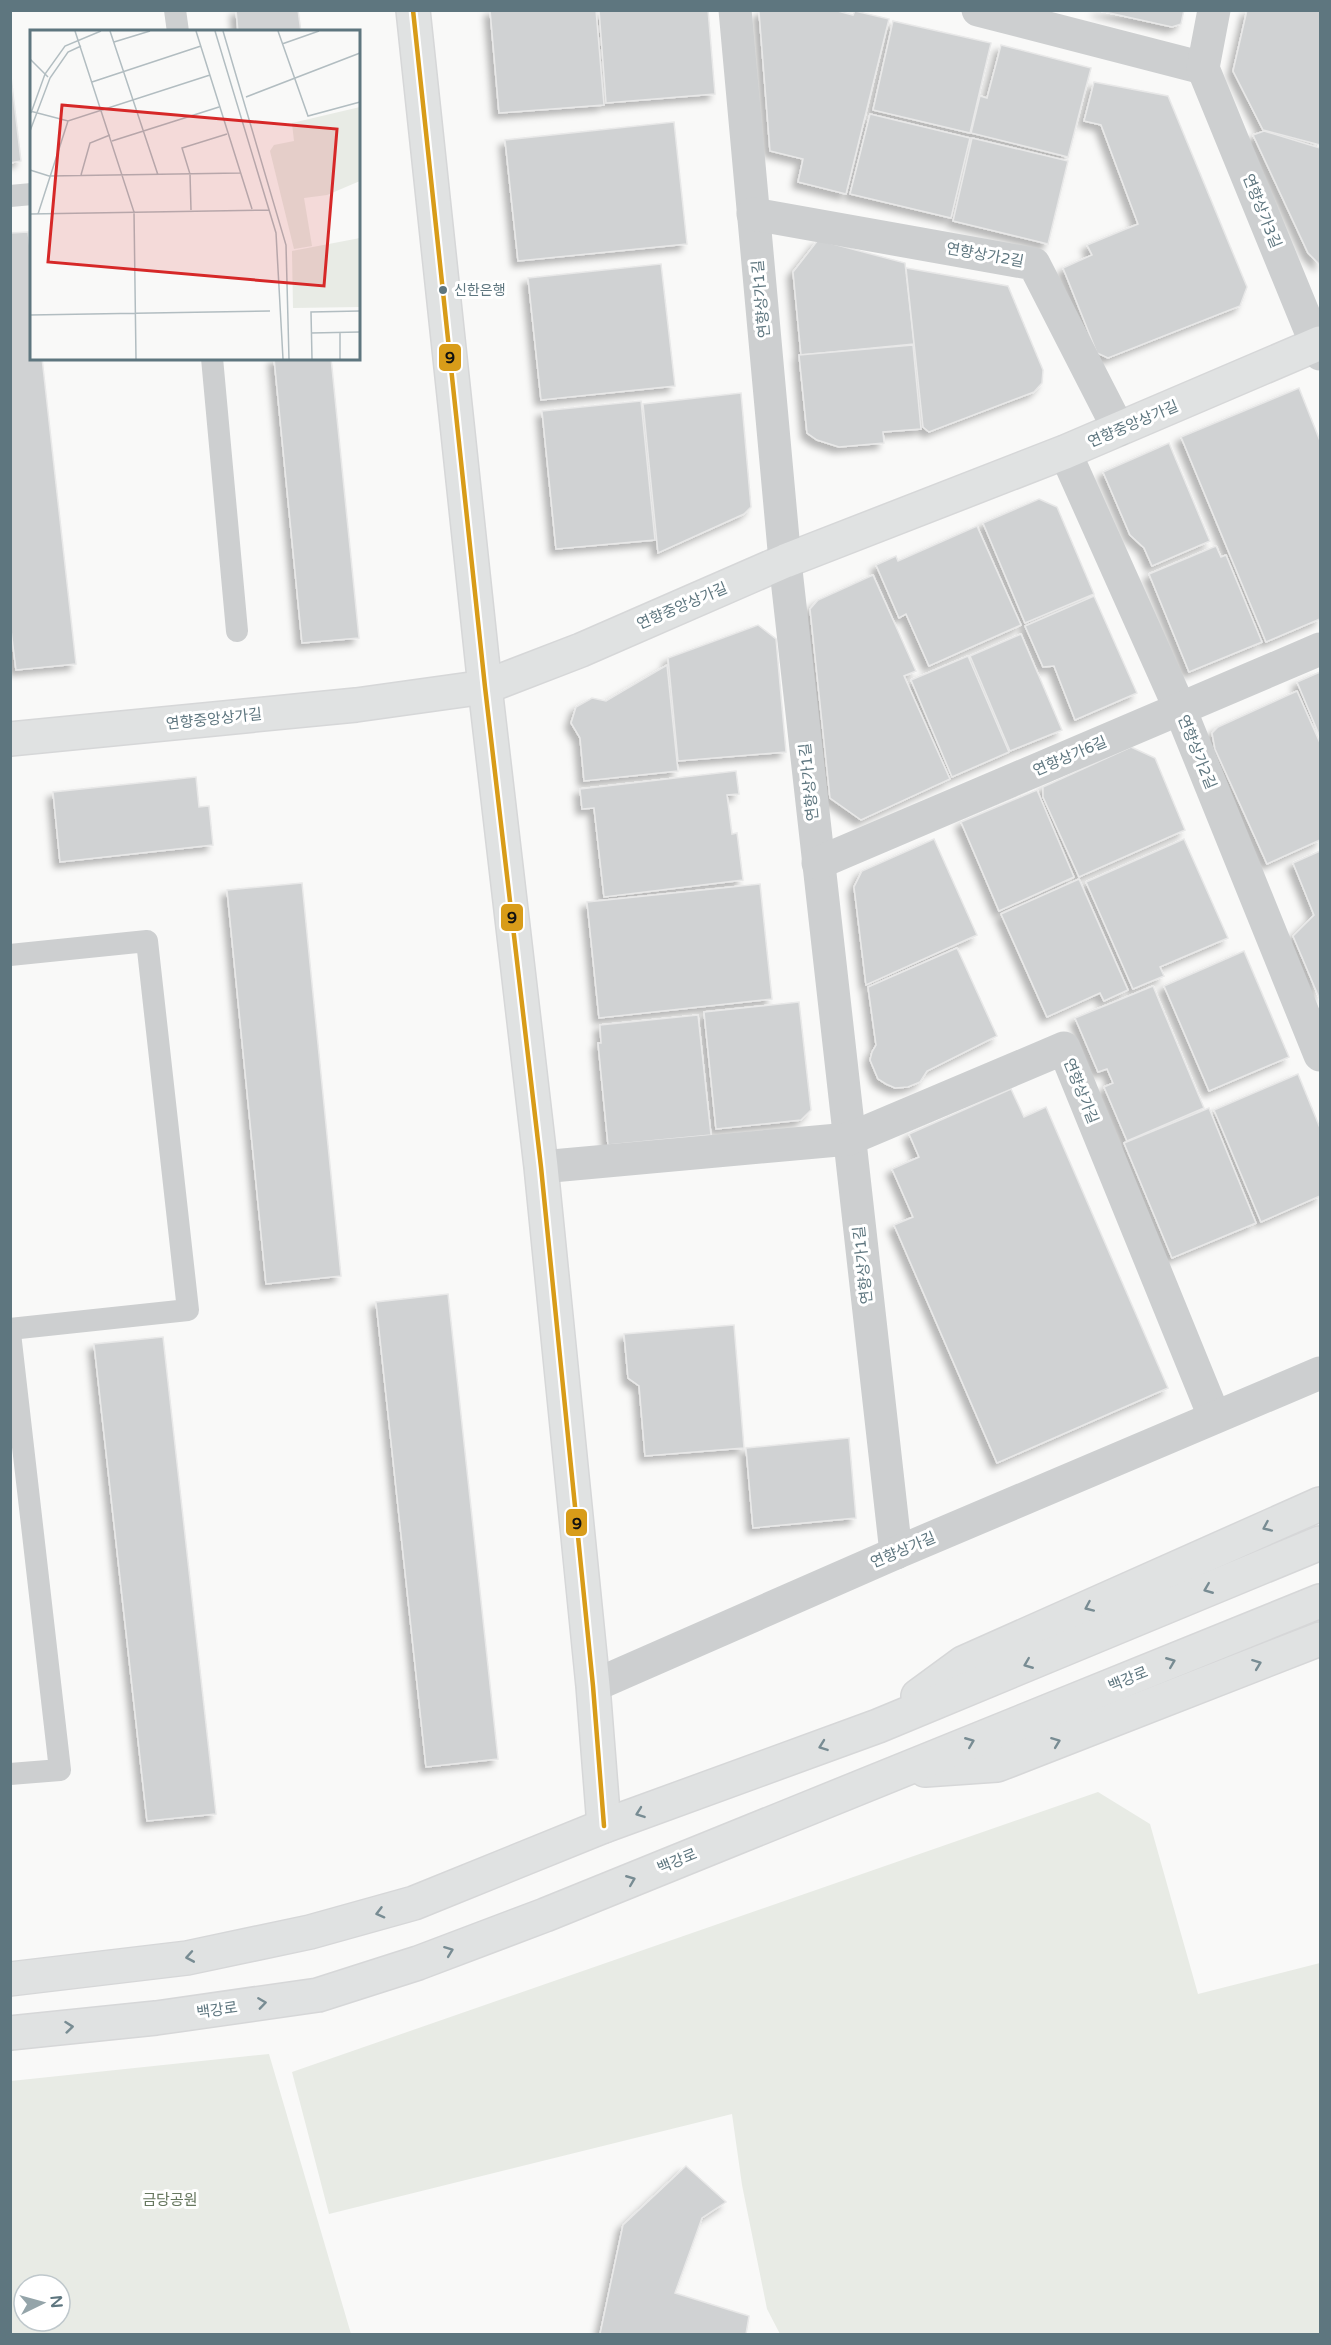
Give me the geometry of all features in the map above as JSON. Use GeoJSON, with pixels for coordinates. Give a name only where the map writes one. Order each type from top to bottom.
{"type":"FeatureCollection","features":[{"type":"Feature","properties":{"kind":"main road"},"geometry":{"type":"LineString","coordinates":[[413,10],[485,687],[541,1167],[593,1686],[604,1826]]}},
{"type":"Feature","properties":{"kind":"main road","name":"연향중앙상가길"},"geometry":{"type":"LineString","coordinates":[[10,739],[356,705],[485,687],[581,650],[785,561],[1065,452],[1319,347]]}},
{"type":"Feature","properties":{"kind":"main road"},"geometry":{"type":"LineString","coordinates":[[878,1726],[963,1663],[1320,1504]]}},
{"type":"Feature","properties":{"kind":"main road"},"geometry":{"type":"LineString","coordinates":[[10,1979],[187,1958],[310,1932],[414,1903],[604,1826],[878,1726],[1320,1543]]}},
{"type":"Feature","properties":{"kind":"main road","name":"백강로"},"geometry":{"type":"LineString","coordinates":[[10,2033],[156,2018],[318,1995],[418,1963],[545,1915],[1320,1601]]}},
{"type":"Feature","properties":{"kind":"main road"},"geometry":{"type":"LineString","coordinates":[[897,1772],[997,1766],[1320,1639]]}},
{"type":"Feature","properties":{"kind":"street","name":"연향상가1길"},"geometry":{"type":"LineString","coordinates":[[735,10],[785,561],[896,1553]]}},
{"type":"Feature","properties":{"kind":"street"},"geometry":{"type":"LineString","coordinates":[[978,10],[1203,68],[1214,10]]}},
{"type":"Feature","properties":{"kind":"street","name":"연향상가3길"},"geometry":{"type":"LineString","coordinates":[[1203,68],[1319,347]]}},
{"type":"Feature","properties":{"kind":"street","name":"연향상가2길"},"geometry":{"type":"LineString","coordinates":[[753,214],[1034,264],[1119,430]]}},
{"type":"Feature","properties":{"kind":"street","name":"연향상가2길"},"geometry":{"type":"LineString","coordinates":[[1065,452],[1180,710],[1320,1055]]}},
{"type":"Feature","properties":{"kind":"street","name":"연향상가6길"},"geometry":{"type":"LineString","coordinates":[[818,863],[1320,649]]}},
{"type":"Feature","properties":{"kind":"street","name":"연향상가길"},"geometry":{"type":"LineString","coordinates":[[849,1139],[1064,1048],[1214,1416]]}},
{"type":"Feature","properties":{"kind":"street"},"geometry":{"type":"LineString","coordinates":[[541,1167],[849,1139]]}},
{"type":"Feature","properties":{"kind":"street","name":"연향상가길"},"geometry":{"type":"LineString","coordinates":[[593,1686],[1214,1416],[1320,1373]]}},
{"type":"Feature","properties":{"kind":"lane"},"geometry":{"type":"LineString","coordinates":[[176,10],[178,30]]}},
{"type":"Feature","properties":{"kind":"lane"},"geometry":{"type":"LineString","coordinates":[[10,196],[30,194]]}},
{"type":"Feature","properties":{"kind":"lane"},"geometry":{"type":"LineString","coordinates":[[212,360],[237,631]]}},
{"type":"Feature","properties":{"kind":"lane"},"geometry":{"type":"LineString","coordinates":[[10,955],[147,941],[188,1310],[10,1331],[60,1770],[10,1774]]}},
{"type":"Feature","properties":{"kind":"green space"},"geometry":{"type":"Polygon","coordinates":[[[1098,1792],[1150,1824],[1198,1994],[1320,1963],[1320,2334],[780,2334],[767,2309],[742,2185],[732,2114],[329,2214],[292,2072],[1098,1792]]]}},
{"type":"Feature","properties":{"kind":"green space","name":"금당공원"},"geometry":{"type":"Polygon","coordinates":[[[269,2054],[351,2334],[11,2334],[11,2081],[269,2054]]]}},
{"type":"Feature","properties":{"kind":"building"},"geometry":{"type":"Polygon","coordinates":[[[236,10],[298,10],[301,30],[238,30],[236,10]]]}},
{"type":"Feature","properties":{"kind":"building"},"geometry":{"type":"Polygon","coordinates":[[[490,10],[596,10],[604,105],[499,113],[490,10]]]}},
{"type":"Feature","properties":{"kind":"building"},"geometry":{"type":"Polygon","coordinates":[[[599,10],[708,10],[715,94],[606,103],[599,10]]]}},
{"type":"Feature","properties":{"kind":"building"},"geometry":{"type":"Polygon","coordinates":[[[762,10],[834,10],[853,15],[855,11],[889,19],[846,194],[798,182],[803,159],[770,151],[759,12],[762,10]]]}},
{"type":"Feature","properties":{"kind":"building"},"geometry":{"type":"Polygon","coordinates":[[[1096,10],[1184,10],[1181,24],[1172,27],[1096,10]]]}},
{"type":"Feature","properties":{"kind":"building"},"geometry":{"type":"Polygon","coordinates":[[[1247,10],[1320,10],[1320,145],[1263,130],[1233,71],[1247,10]]]}},
{"type":"Feature","properties":{"kind":"building"},"geometry":{"type":"Polygon","coordinates":[[[893,21],[991,43],[970,133],[873,110],[893,21]]]}},
{"type":"Feature","properties":{"kind":"building"},"geometry":{"type":"Polygon","coordinates":[[[1001,45],[1091,68],[1068,157],[971,133],[980,96],[987,98],[1001,45]]]}},
{"type":"Feature","properties":{"kind":"building"},"geometry":{"type":"Polygon","coordinates":[[[10,68],[21,161],[10,163],[10,68]]]}},
{"type":"Feature","properties":{"kind":"building"},"geometry":{"type":"Polygon","coordinates":[[[1094,82],[1168,96],[1247,287],[1240,306],[1108,358],[1097,353],[1063,268],[1092,255],[1087,245],[1138,224],[1101,125],[1084,121],[1094,82]]]}},
{"type":"Feature","properties":{"kind":"building"},"geometry":{"type":"Polygon","coordinates":[[[870,114],[970,138],[951,218],[850,194],[870,114]]]}},
{"type":"Feature","properties":{"kind":"building"},"geometry":{"type":"Polygon","coordinates":[[[674,122],[687,244],[518,261],[505,140],[674,122]]]}},
{"type":"Feature","properties":{"kind":"building"},"geometry":{"type":"Polygon","coordinates":[[[1264,131],[1320,148],[1320,265],[1308,253],[1253,135],[1264,131]]]}},
{"type":"Feature","properties":{"kind":"building"},"geometry":{"type":"Polygon","coordinates":[[[972,138],[1068,161],[1048,244],[953,221],[972,138]]]}},
{"type":"Feature","properties":{"kind":"building"},"geometry":{"type":"Polygon","coordinates":[[[28,232],[30,360],[42,360],[76,664],[16,670],[10,622],[10,233],[28,232]]]}},
{"type":"Feature","properties":{"kind":"building"},"geometry":{"type":"Polygon","coordinates":[[[818,240],[905,263],[914,344],[801,355],[793,272],[818,240]]]}},
{"type":"Feature","properties":{"kind":"building"},"geometry":{"type":"Polygon","coordinates":[[[661,264],[675,386],[541,400],[528,278],[661,264]]]}},
{"type":"Feature","properties":{"kind":"building"},"geometry":{"type":"Polygon","coordinates":[[[906,268],[1008,286],[1043,370],[1042,383],[1034,392],[929,432],[923,427],[906,268]]]}},
{"type":"Feature","properties":{"kind":"building"},"geometry":{"type":"Polygon","coordinates":[[[913,345],[921,429],[883,432],[884,443],[839,447],[817,440],[807,433],[799,355],[913,345]]]}},
{"type":"Feature","properties":{"kind":"building"},"geometry":{"type":"Polygon","coordinates":[[[274,360],[331,360],[359,638],[302,643],[274,360]]]}},
{"type":"Feature","properties":{"kind":"building"},"geometry":{"type":"Polygon","coordinates":[[[1299,388],[1320,441],[1320,619],[1266,642],[1181,437],[1299,388]]]}},
{"type":"Feature","properties":{"kind":"building"},"geometry":{"type":"Polygon","coordinates":[[[741,393],[751,507],[744,514],[658,553],[643,404],[741,393]]]}},
{"type":"Feature","properties":{"kind":"building"},"geometry":{"type":"Polygon","coordinates":[[[641,401],[655,540],[556,549],[542,411],[641,401]]]}},
{"type":"Feature","properties":{"kind":"building"},"geometry":{"type":"Polygon","coordinates":[[[1169,443],[1210,541],[1152,566],[1144,548],[1130,535],[1103,472],[1169,443]]]}},
{"type":"Feature","properties":{"kind":"building"},"geometry":{"type":"Polygon","coordinates":[[[1039,499],[1057,507],[1094,594],[1025,623],[983,523],[1039,499]]]}},
{"type":"Feature","properties":{"kind":"building"},"geometry":{"type":"Polygon","coordinates":[[[977,526],[1021,625],[929,666],[906,614],[899,618],[876,565],[896,556],[898,561],[977,526]]]}},
{"type":"Feature","properties":{"kind":"building"},"geometry":{"type":"Polygon","coordinates":[[[1216,546],[1221,557],[1226,555],[1262,642],[1189,672],[1149,574],[1216,546]]]}},
{"type":"Feature","properties":{"kind":"building"},"geometry":{"type":"Polygon","coordinates":[[[873,575],[916,671],[904,676],[950,779],[861,820],[830,798],[810,609],[818,600],[873,575]]]}},
{"type":"Feature","properties":{"kind":"building"},"geometry":{"type":"Polygon","coordinates":[[[1094,596],[1137,693],[1075,720],[1054,666],[1043,667],[1025,626],[1094,596]]]}},
{"type":"Feature","properties":{"kind":"building"},"geometry":{"type":"Polygon","coordinates":[[[758,625],[776,639],[786,752],[678,761],[668,658],[758,625]]]}},
{"type":"Feature","properties":{"kind":"building"},"geometry":{"type":"Polygon","coordinates":[[[1021,634],[1062,730],[1010,751],[970,656],[1021,634]]]}},
{"type":"Feature","properties":{"kind":"building"},"geometry":{"type":"Polygon","coordinates":[[[968,656],[1009,752],[952,777],[911,680],[968,656]]]}},
{"type":"Feature","properties":{"kind":"building"},"geometry":{"type":"Polygon","coordinates":[[[667,665],[678,771],[584,781],[580,738],[571,723],[576,707],[592,698],[606,701],[667,665]]]}},
{"type":"Feature","properties":{"kind":"building"},"geometry":{"type":"Polygon","coordinates":[[[1320,672],[1320,737],[1297,682],[1320,672]]]}},
{"type":"Feature","properties":{"kind":"building"},"geometry":{"type":"Polygon","coordinates":[[[1297,691],[1320,743],[1320,840],[1267,864],[1215,749],[1212,733],[1218,727],[1297,691]]]}},
{"type":"Feature","properties":{"kind":"building"},"geometry":{"type":"Polygon","coordinates":[[[1131,747],[1155,758],[1185,830],[1079,877],[1043,797],[1043,787],[1131,747]]]}},
{"type":"Feature","properties":{"kind":"building"},"geometry":{"type":"Polygon","coordinates":[[[736,771],[739,794],[727,795],[732,834],[737,833],[743,880],[604,897],[594,808],[582,809],[580,789],[736,771]]]}},
{"type":"Feature","properties":{"kind":"building"},"geometry":{"type":"Polygon","coordinates":[[[196,777],[199,807],[209,806],[213,845],[60,862],[53,792],[196,777]]]}},
{"type":"Feature","properties":{"kind":"building"},"geometry":{"type":"Polygon","coordinates":[[[1037,790],[1074,877],[999,911],[961,822],[1037,790]]]}},
{"type":"Feature","properties":{"kind":"building"},"geometry":{"type":"Polygon","coordinates":[[[934,839],[977,935],[866,985],[854,887],[862,871],[934,839]]]}},
{"type":"Feature","properties":{"kind":"building"},"geometry":{"type":"Polygon","coordinates":[[[1184,839],[1228,938],[1160,967],[1164,976],[1133,989],[1086,882],[1184,839]]]}},
{"type":"Feature","properties":{"kind":"building"},"geometry":{"type":"Polygon","coordinates":[[[1320,851],[1320,1000],[1293,936],[1314,915],[1293,863],[1320,851]]]}},
{"type":"Feature","properties":{"kind":"building"},"geometry":{"type":"Polygon","coordinates":[[[1079,879],[1128,990],[1104,1001],[1100,993],[1047,1017],[1001,914],[1079,879]]]}},
{"type":"Feature","properties":{"kind":"building"},"geometry":{"type":"Polygon","coordinates":[[[302,883],[341,1276],[266,1284],[227,890],[302,883]]]}},
{"type":"Feature","properties":{"kind":"building"},"geometry":{"type":"Polygon","coordinates":[[[760,884],[772,999],[599,1018],[587,902],[760,884]]]}},
{"type":"Feature","properties":{"kind":"building"},"geometry":{"type":"Polygon","coordinates":[[[957,948],[997,1036],[927,1071],[920,1082],[908,1087],[895,1088],[886,1084],[878,1079],[870,1060],[876,1045],[868,987],[957,948]]]}},
{"type":"Feature","properties":{"kind":"building"},"geometry":{"type":"Polygon","coordinates":[[[1244,951],[1289,1057],[1209,1091],[1164,986],[1244,951]]]}},
{"type":"Feature","properties":{"kind":"building"},"geometry":{"type":"Polygon","coordinates":[[[1153,986],[1204,1108],[1127,1141],[1104,1087],[1113,1083],[1107,1069],[1098,1072],[1075,1018],[1153,986]]]}},
{"type":"Feature","properties":{"kind":"building"},"geometry":{"type":"Polygon","coordinates":[[[799,1002],[811,1110],[801,1120],[716,1129],[704,1012],[799,1002]]]}},
{"type":"Feature","properties":{"kind":"building"},"geometry":{"type":"Polygon","coordinates":[[[698,1015],[711,1135],[608,1145],[598,1043],[601,1043],[600,1025],[698,1015]]]}},
{"type":"Feature","properties":{"kind":"building"},"geometry":{"type":"Polygon","coordinates":[[[1298,1074],[1320,1128],[1320,1196],[1261,1222],[1214,1110],[1298,1074]]]}},
{"type":"Feature","properties":{"kind":"building"},"geometry":{"type":"Polygon","coordinates":[[[1011,1089],[1024,1117],[1046,1107],[1168,1388],[997,1463],[894,1225],[913,1217],[892,1169],[919,1157],[909,1134],[1011,1089]]]}},
{"type":"Feature","properties":{"kind":"building"},"geometry":{"type":"Polygon","coordinates":[[[1209,1108],[1256,1223],[1172,1258],[1124,1143],[1209,1108]]]}},
{"type":"Feature","properties":{"kind":"building"},"geometry":{"type":"Polygon","coordinates":[[[448,1294],[498,1759],[426,1767],[376,1302],[448,1294]]]}},
{"type":"Feature","properties":{"kind":"building"},"geometry":{"type":"Polygon","coordinates":[[[734,1325],[744,1448],[645,1456],[639,1386],[628,1378],[624,1334],[734,1325]]]}},
{"type":"Feature","properties":{"kind":"building"},"geometry":{"type":"Polygon","coordinates":[[[163,1337],[216,1814],[147,1821],[94,1344],[163,1337]]]}},
{"type":"Feature","properties":{"kind":"building"},"geometry":{"type":"Polygon","coordinates":[[[849,1438],[856,1518],[753,1528],[746,1448],[849,1438]]]}},
{"type":"Feature","properties":{"kind":"building"},"geometry":{"type":"Polygon","coordinates":[[[686,2166],[726,2202],[702,2218],[675,2293],[749,2316],[746,2334],[600,2334],[623,2225],[686,2166]]]}},
{"type":"Feature","properties":{"kind":"transit line","name":"9"},"geometry":{"type":"LineString","coordinates":[[413,10],[485,687],[541,1167],[593,1686],[604,1826]]}},
{"type":"Feature","properties":{"kind":"place","name":"신한은행"},"geometry":{"type":"Point","coordinates":[443,290]}}]}
